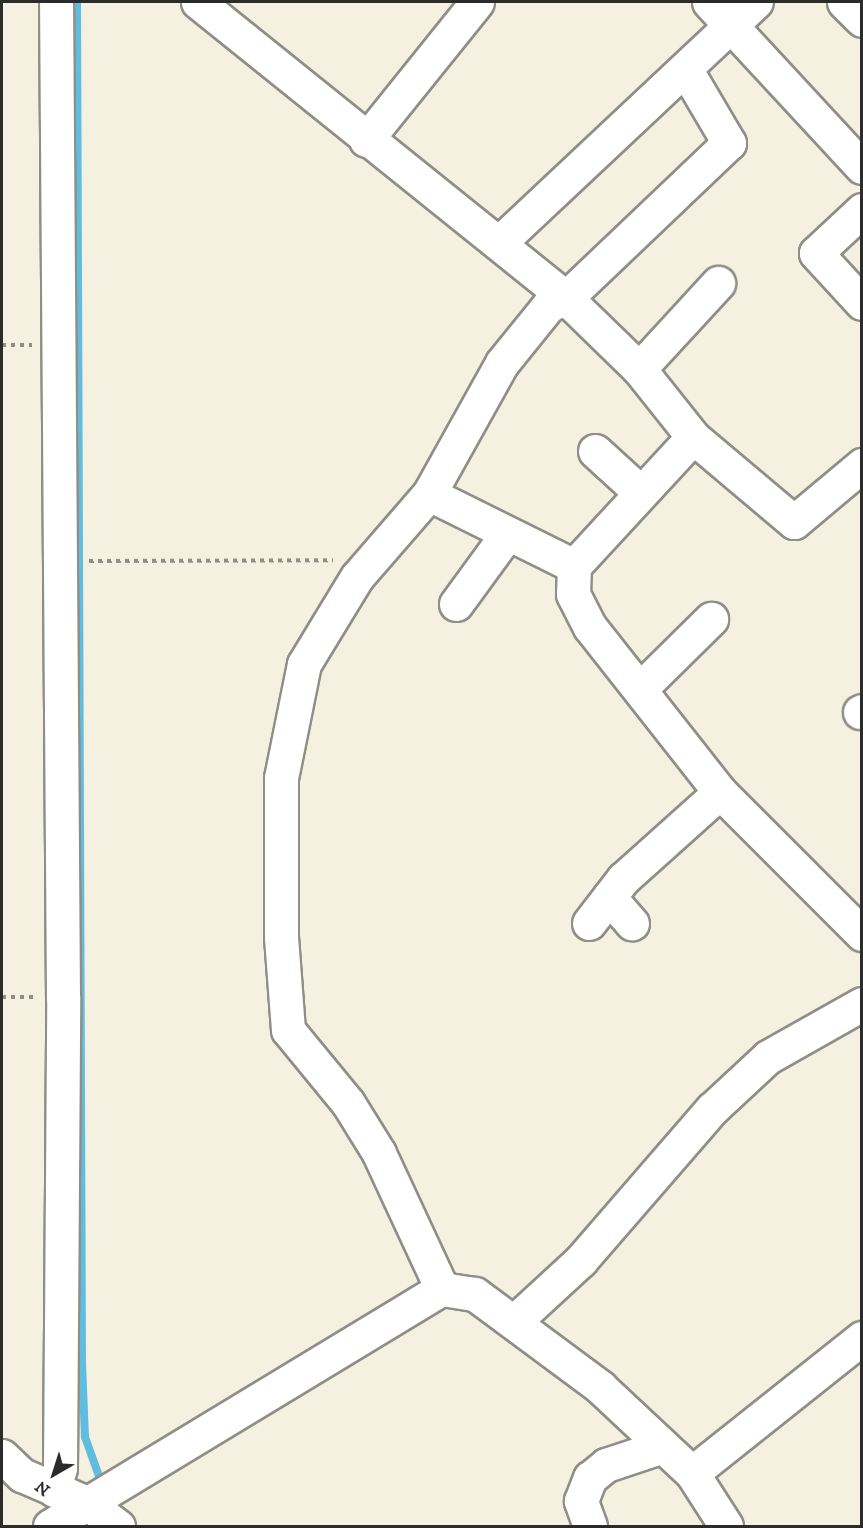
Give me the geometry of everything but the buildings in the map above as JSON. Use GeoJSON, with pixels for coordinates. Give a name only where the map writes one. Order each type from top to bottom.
{"type":"FeatureCollection","features":[{"type":"Feature","properties":{"kind":"street"},"geometry":{"type":"LineString","coordinates":[[54,1490],[60,1468],[63,1009],[56,2]]}},
{"type":"Feature","properties":{"kind":"street"},"geometry":{"type":"LineString","coordinates":[[198,2],[366,140],[500,242],[566,298],[639,369],[693,437],[794,522],[861,465]]}},
{"type":"Feature","properties":{"kind":"street"},"geometry":{"type":"LineString","coordinates":[[366,140],[477,2]]}},
{"type":"Feature","properties":{"kind":"street"},"geometry":{"type":"LineString","coordinates":[[709,2],[861,167]]}},
{"type":"Feature","properties":{"kind":"street"},"geometry":{"type":"LineString","coordinates":[[500,242],[756,2]]}},
{"type":"Feature","properties":{"kind":"street"},"geometry":{"type":"LineString","coordinates":[[844,2],[861,20]]}},
{"type":"Feature","properties":{"kind":"street"},"geometry":{"type":"LineString","coordinates":[[442,1289],[379,1153],[348,1103],[288,1030],[283,998],[281,778],[304,664],[366,566],[429,494],[502,363],[549,305],[566,298],[729,143],[686,70]]}},
{"type":"Feature","properties":{"kind":"street"},"geometry":{"type":"LineString","coordinates":[[861,210],[816,253],[861,303]]}},
{"type":"Feature","properties":{"kind":"street"},"geometry":{"type":"LineString","coordinates":[[639,369],[718,283]]}},
{"type":"Feature","properties":{"kind":"street"},"geometry":{"type":"LineString","coordinates":[[693,437],[574,566],[573,594],[590,627],[720,792],[861,934]]}},
{"type":"Feature","properties":{"kind":"street"},"geometry":{"type":"LineString","coordinates":[[595,451],[641,493]]}},
{"type":"Feature","properties":{"kind":"street"},"geometry":{"type":"LineString","coordinates":[[429,494],[574,566]]}},
{"type":"Feature","properties":{"kind":"street"},"geometry":{"type":"LineString","coordinates":[[456,604],[507,534]]}},
{"type":"Feature","properties":{"kind":"street"},"geometry":{"type":"LineString","coordinates":[[640,689],[711,618]]}},
{"type":"Feature","properties":{"kind":"street"},"geometry":{"type":"LineString","coordinates":[[589,923],[609,897],[720,792]]}},
{"type":"Feature","properties":{"kind":"street"},"geometry":{"type":"LineString","coordinates":[[609,897],[632,923]]}},
{"type":"Feature","properties":{"kind":"street"},"geometry":{"type":"LineString","coordinates":[[515,1321],[581,1260],[712,1109],[768,1057],[861,1004]]}},
{"type":"Feature","properties":{"kind":"street"},"geometry":{"type":"LineString","coordinates":[[50,1527],[442,1289],[475,1294],[515,1321],[600,1387],[692,1473],[726,1527]]}},
{"type":"Feature","properties":{"kind":"street"},"geometry":{"type":"LineString","coordinates":[[692,1473],[861,1338]]}},
{"type":"Feature","properties":{"kind":"street"},"geometry":{"type":"LineString","coordinates":[[590,1527],[581,1501],[590,1478],[606,1465],[663,1446]]}},
{"type":"Feature","properties":{"kind":"street"},"geometry":{"type":"LineString","coordinates":[[2,1456],[22,1475],[87,1503],[118,1527]]}},
{"type":"Feature","properties":{"kind":"path"},"geometry":{"type":"LineString","coordinates":[[94,561],[341,560],[366,566]]}},
{"type":"Feature","properties":{"kind":"waterway"},"geometry":{"type":"LineString","coordinates":[[77,2],[82,1363],[85,1437],[100,1479]]}}]}
